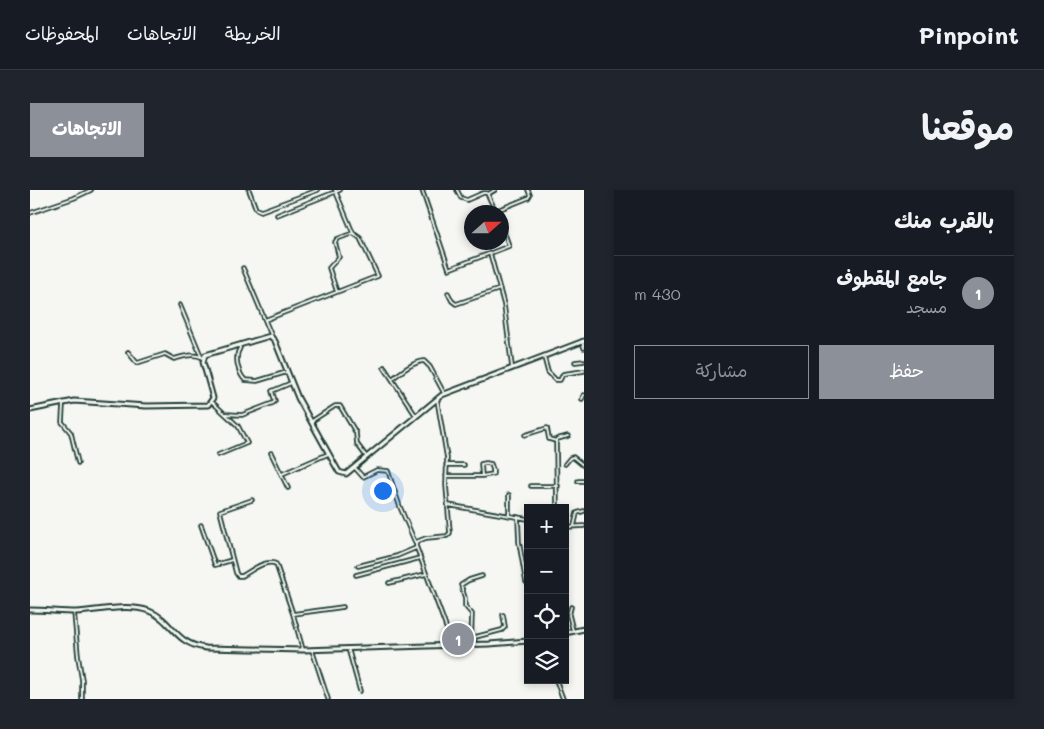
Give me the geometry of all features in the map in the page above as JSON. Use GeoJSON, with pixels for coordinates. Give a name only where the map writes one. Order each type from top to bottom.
{"type":"FeatureCollection","features":[{"type":"Feature","properties":{"kind":"street"},"geometry":{"type":"LineString","coordinates":[[30,213],[78,197],[91,190]]}},
{"type":"Feature","properties":{"kind":"street"},"geometry":{"type":"LineString","coordinates":[[249,190],[256,209],[260,211],[318,190]]}},
{"type":"Feature","properties":{"kind":"street"},"geometry":{"type":"LineString","coordinates":[[265,320],[379,276],[360,238],[353,233],[337,190],[277,215]]}},
{"type":"Feature","properties":{"kind":"street"},"geometry":{"type":"LineString","coordinates":[[422,190],[448,268],[499,250]]}},
{"type":"Feature","properties":{"kind":"street"},"geometry":{"type":"LineString","coordinates":[[457,190],[460,198],[463,200],[472,199],[483,192],[488,194],[495,190]]}},
{"type":"Feature","properties":{"kind":"street"},"geometry":{"type":"LineString","coordinates":[[509,206],[528,198],[530,196],[528,190]]}},
{"type":"Feature","properties":{"kind":"street"},"geometry":{"type":"LineString","coordinates":[[488,194],[493,205]]}},
{"type":"Feature","properties":{"kind":"street"},"geometry":{"type":"LineString","coordinates":[[337,292],[329,268],[339,257],[335,242],[353,233]]}},
{"type":"Feature","properties":{"kind":"street"},"geometry":{"type":"LineString","coordinates":[[490,254],[500,289],[512,367]]}},
{"type":"Feature","properties":{"kind":"street"},"geometry":{"type":"LineString","coordinates":[[243,268],[291,383],[310,423],[342,474],[346,474],[356,468],[416,416],[445,394],[583,341],[584,348]]}},
{"type":"Feature","properties":{"kind":"street"},"geometry":{"type":"LineString","coordinates":[[448,293],[455,304],[500,289]]}},
{"type":"Feature","properties":{"kind":"street"},"geometry":{"type":"LineString","coordinates":[[180,305],[202,357],[212,402],[238,426],[247,443],[218,454]]}},
{"type":"Feature","properties":{"kind":"street"},"geometry":{"type":"LineString","coordinates":[[128,352],[137,363],[165,354],[174,359],[188,354],[202,357],[267,336],[272,337]]}},
{"type":"Feature","properties":{"kind":"street"},"geometry":{"type":"LineString","coordinates":[[239,345],[240,348],[236,358],[242,378],[245,380],[257,381],[287,372]]}},
{"type":"Feature","properties":{"kind":"street"},"geometry":{"type":"LineString","coordinates":[[544,355],[548,372],[556,380],[560,380],[563,374],[584,371]]}},
{"type":"Feature","properties":{"kind":"street"},"geometry":{"type":"LineString","coordinates":[[392,379],[419,362],[424,361],[430,367],[445,394]]}},
{"type":"Feature","properties":{"kind":"street"},"geometry":{"type":"LineString","coordinates":[[575,362],[584,361]]}},
{"type":"Feature","properties":{"kind":"street"},"geometry":{"type":"LineString","coordinates":[[384,367],[416,416]]}},
{"type":"Feature","properties":{"kind":"street"},"geometry":{"type":"LineString","coordinates":[[225,414],[242,415],[273,403],[275,400],[272,391],[291,383]]}},
{"type":"Feature","properties":{"kind":"street"},"geometry":{"type":"LineString","coordinates":[[582,399],[584,395]]}},
{"type":"Feature","properties":{"kind":"street"},"geometry":{"type":"LineString","coordinates":[[416,544],[420,539],[450,535],[446,453],[437,399]]}},
{"type":"Feature","properties":{"kind":"street"},"geometry":{"type":"LineString","coordinates":[[30,410],[64,402],[146,406],[206,405],[212,402]]}},
{"type":"Feature","properties":{"kind":"street"},"geometry":{"type":"LineString","coordinates":[[64,402],[62,422],[72,433],[78,463]]}},
{"type":"Feature","properties":{"kind":"street"},"geometry":{"type":"LineString","coordinates":[[310,423],[335,406],[340,406],[356,433],[357,444],[367,458]]}},
{"type":"Feature","properties":{"kind":"street"},"geometry":{"type":"LineString","coordinates":[[525,435],[547,428],[549,439],[556,441],[568,436]]}},
{"type":"Feature","properties":{"kind":"street"},"geometry":{"type":"LineString","coordinates":[[556,441],[558,504]]}},
{"type":"Feature","properties":{"kind":"street"},"geometry":{"type":"LineString","coordinates":[[271,453],[288,488]]}},
{"type":"Feature","properties":{"kind":"street"},"geometry":{"type":"LineString","coordinates":[[282,474],[328,454]]}},
{"type":"Feature","properties":{"kind":"street"},"geometry":{"type":"LineString","coordinates":[[565,464],[570,458],[574,457],[584,466]]}},
{"type":"Feature","properties":{"kind":"street"},"geometry":{"type":"LineString","coordinates":[[446,476],[482,476],[492,474],[491,464],[482,464],[482,476]]}},
{"type":"Feature","properties":{"kind":"street"},"geometry":{"type":"LineString","coordinates":[[446,465],[464,465]]}},
{"type":"Feature","properties":{"kind":"street"},"geometry":{"type":"LineString","coordinates":[[356,468],[362,477],[377,470],[388,471],[449,636],[450,645]]}},
{"type":"Feature","properties":{"kind":"street"},"geometry":{"type":"LineString","coordinates":[[578,481],[584,481]]}},
{"type":"Feature","properties":{"kind":"street"},"geometry":{"type":"LineString","coordinates":[[531,486],[558,486]]}},
{"type":"Feature","properties":{"kind":"street"},"geometry":{"type":"LineString","coordinates":[[509,495],[510,515]]}},
{"type":"Feature","properties":{"kind":"street"},"geometry":{"type":"LineString","coordinates":[[252,500],[220,512],[236,573],[241,577],[265,563],[271,562],[276,564],[293,614],[302,650]]}},
{"type":"Feature","properties":{"kind":"street"},"geometry":{"type":"LineString","coordinates":[[448,505],[524,518]]}},
{"type":"Feature","properties":{"kind":"street"},"geometry":{"type":"LineString","coordinates":[[574,526],[577,513],[584,511]]}},
{"type":"Feature","properties":{"kind":"street"},"geometry":{"type":"LineString","coordinates":[[518,517],[519,542],[524,571]]}},
{"type":"Feature","properties":{"kind":"street"},"geometry":{"type":"LineString","coordinates":[[201,525],[215,565],[232,560]]}},
{"type":"Feature","properties":{"kind":"street"},"geometry":{"type":"LineString","coordinates":[[569,527],[584,526]]}},
{"type":"Feature","properties":{"kind":"street"},"geometry":{"type":"LineString","coordinates":[[358,566],[397,556],[416,548]]}},
{"type":"Feature","properties":{"kind":"street"},"geometry":{"type":"LineString","coordinates":[[356,574],[420,558]]}},
{"type":"Feature","properties":{"kind":"street"},"geometry":{"type":"LineString","coordinates":[[388,583],[426,574]]}},
{"type":"Feature","properties":{"kind":"street"},"geometry":{"type":"LineString","coordinates":[[473,644],[472,614],[464,606],[465,598],[461,585],[482,576]]}},
{"type":"Feature","properties":{"kind":"street"},"geometry":{"type":"LineString","coordinates":[[293,614],[343,607]]}},
{"type":"Feature","properties":{"kind":"street"},"geometry":{"type":"LineString","coordinates":[[571,607],[569,615],[573,631]]}},
{"type":"Feature","properties":{"kind":"street"},"geometry":{"type":"LineString","coordinates":[[30,610],[74,612],[142,609],[153,613],[179,637],[196,647],[312,650],[524,641]]}},
{"type":"Feature","properties":{"kind":"street"},"geometry":{"type":"LineString","coordinates":[[74,612],[82,682],[82,699]]}},
{"type":"Feature","properties":{"kind":"street"},"geometry":{"type":"LineString","coordinates":[[473,644],[475,637],[502,630],[505,627],[503,615]]}},
{"type":"Feature","properties":{"kind":"street"},"geometry":{"type":"LineString","coordinates":[[569,632],[584,629]]}},
{"type":"Feature","properties":{"kind":"street"},"geometry":{"type":"LineString","coordinates":[[348,648],[360,691]]}},
{"type":"Feature","properties":{"kind":"street"},"geometry":{"type":"LineString","coordinates":[[312,650],[328,699]]}},
{"type":"Feature","properties":{"kind":"street"},"geometry":{"type":"LineString","coordinates":[[557,684],[563,699]]}},
{"type":"Feature","properties":{"kind":"place","name":"جامع المقطوف"},"geometry":{"type":"Point","coordinates":[458,639]}}]}
